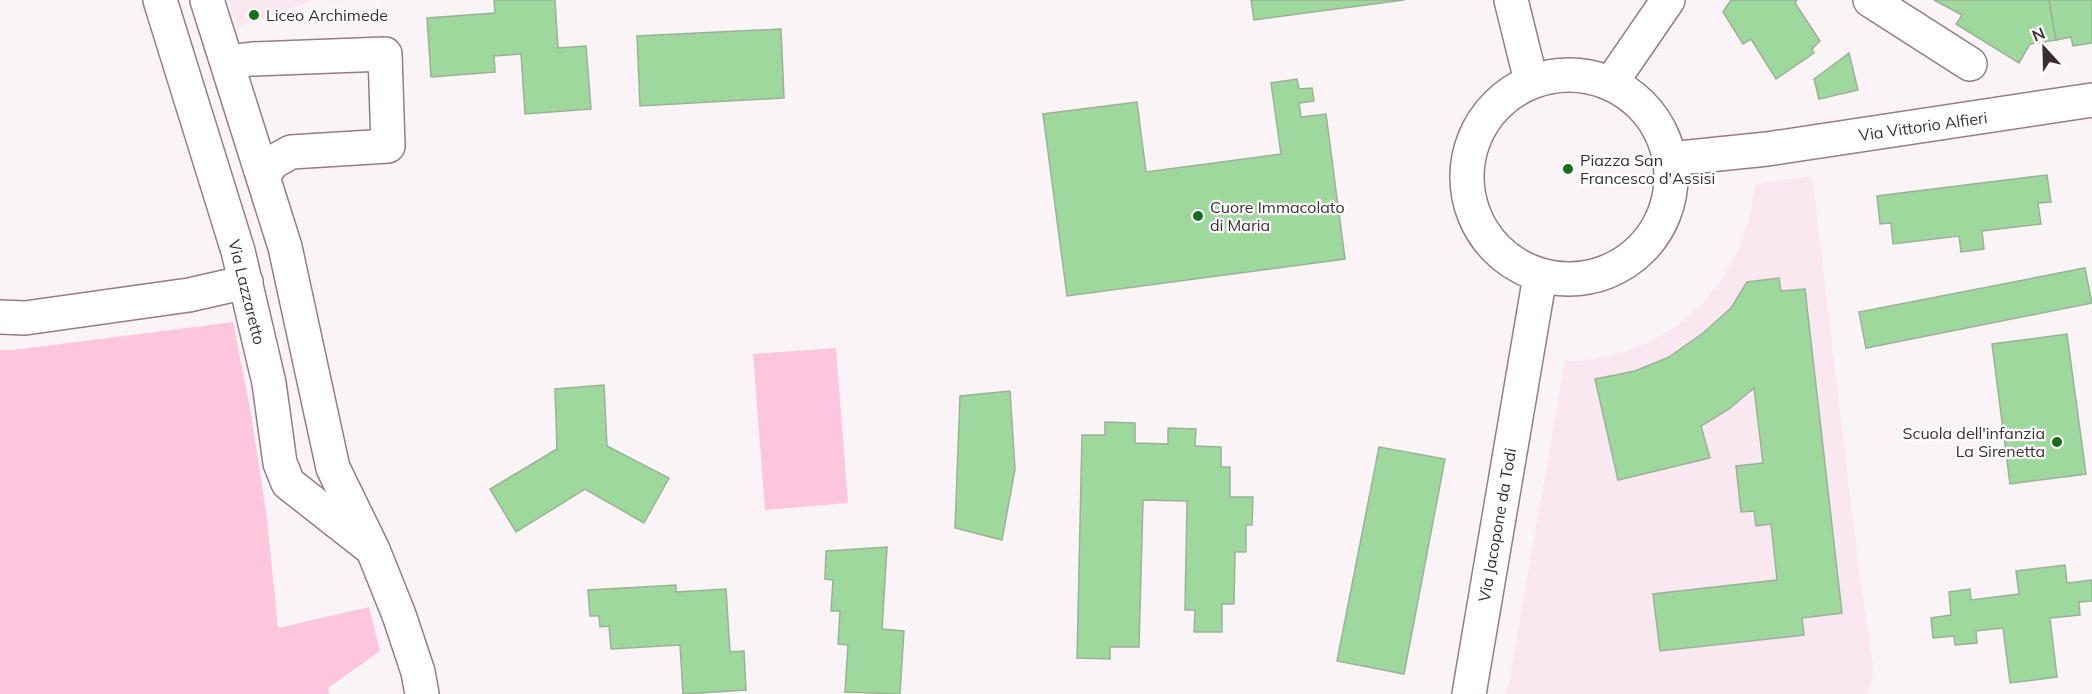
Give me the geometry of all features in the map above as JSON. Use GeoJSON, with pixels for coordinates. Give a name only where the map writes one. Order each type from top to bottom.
{"type":"FeatureCollection","features":[{"type":"Feature","properties":{"kind":"street","name":"Via Lazzaretto"},"geometry":{"type":"LineString","coordinates":[[160,0],[193,102],[246,282],[269,383],[280,463],[288,483],[374,550]]}},
{"type":"Feature","properties":{"kind":"street"},"geometry":{"type":"LineString","coordinates":[[207,0],[285,247],[333,468],[374,550],[399,615],[418,672],[422,694]]}},
{"type":"Feature","properties":{"kind":"street"},"geometry":{"type":"LineString","coordinates":[[1511,0],[1531,81]]}},
{"type":"Feature","properties":{"kind":"street"},"geometry":{"type":"LineString","coordinates":[[1870,0],[1970,64]]}},
{"type":"Feature","properties":{"kind":"street"},"geometry":{"type":"LineString","coordinates":[[1611,83],[1663,6]]}},
{"type":"Feature","properties":{"kind":"street"},"geometry":{"type":"LineString","coordinates":[[228,62],[385,54],[388,146],[291,152],[273,162],[263,176]]}},
{"type":"Feature","properties":{"kind":"street"},"geometry":{"type":"LineString","coordinates":[[1557,75],[1585,75],[1611,83],[1639,102],[1659,127],[1670,159],[1671,189],[1663,217],[1648,242],[1626,262],[1599,275],[1570,279],[1540,276],[1508,260],[1482,233],[1468,200],[1467,191],[1466,164],[1477,129],[1500,100],[1531,81],[1557,75]]}},
{"type":"Feature","properties":{"kind":"street","name":"Via Vittorio Alfieri"},"geometry":{"type":"LineString","coordinates":[[1670,159],[1753,151],[2092,100]]}},
{"type":"Feature","properties":{"kind":"street","name":"Via Jacopone da Todi"},"geometry":{"type":"LineString","coordinates":[[1469,694],[1540,276]]}},
{"type":"Feature","properties":{"kind":"street"},"geometry":{"type":"LineString","coordinates":[[0,317],[25,318],[189,295],[246,282]]}},
{"type":"Feature","properties":{"kind":"shaded area","name":"Liceo Archimede"},"geometry":{"type":"Polygon","coordinates":[[[229,0],[313,0],[237,28],[229,0]]]}},
{"type":"Feature","properties":{"kind":"shaded area"},"geometry":{"type":"Polygon","coordinates":[[[1812,176],[1859,571],[1873,665],[1872,681],[1867,694],[1507,694],[1565,361],[1580,361],[1614,355],[1646,344],[1675,327],[1701,306],[1722,279],[1739,249],[1750,217],[1755,184],[1812,176]]]}},
{"type":"Feature","properties":{"kind":"shaded area"},"geometry":{"type":"Polygon","coordinates":[[[233,322],[251,413],[267,519],[278,628],[369,607],[380,651],[328,688],[330,694],[0,694],[0,350],[233,322]]]}},
{"type":"Feature","properties":{"kind":"shaded area"},"geometry":{"type":"Polygon","coordinates":[[[836,348],[848,503],[765,510],[753,354],[836,348]]]}},
{"type":"Feature","properties":{"kind":"building"},"geometry":{"type":"Polygon","coordinates":[[[494,0],[555,0],[558,48],[586,46],[591,109],[525,114],[521,54],[494,56],[495,72],[431,77],[427,18],[495,13],[494,0]]]}},
{"type":"Feature","properties":{"kind":"building"},"geometry":{"type":"Polygon","coordinates":[[[1251,0],[1404,0],[1254,20],[1251,0]]]}},
{"type":"Feature","properties":{"kind":"building"},"geometry":{"type":"Polygon","coordinates":[[[1731,0],[1797,0],[1795,3],[1820,41],[1812,49],[1814,53],[1776,79],[1751,39],[1743,44],[1723,12],[1731,0]]]}},
{"type":"Feature","properties":{"kind":"building"},"geometry":{"type":"Polygon","coordinates":[[[1934,0],[2049,0],[2056,40],[2030,44],[2019,63],[1956,24],[1962,15],[1934,0]]]}},
{"type":"Feature","properties":{"kind":"building"},"geometry":{"type":"Polygon","coordinates":[[[2049,0],[2092,0],[2092,43],[2073,46],[2071,37],[2056,40],[2049,0]]]}},
{"type":"Feature","properties":{"kind":"building"},"geometry":{"type":"Polygon","coordinates":[[[781,29],[784,98],[640,106],[637,36],[781,29]]]}},
{"type":"Feature","properties":{"kind":"building"},"geometry":{"type":"Polygon","coordinates":[[[1849,53],[1858,90],[1819,99],[1814,79],[1849,53]]]}},
{"type":"Feature","properties":{"kind":"building","name":"Cuore Immacolato di Maria"},"geometry":{"type":"Polygon","coordinates":[[[1297,79],[1299,89],[1312,88],[1314,101],[1299,103],[1301,117],[1326,114],[1345,259],[1067,296],[1043,114],[1137,102],[1146,172],[1281,154],[1271,83],[1297,79]]]}},
{"type":"Feature","properties":{"kind":"building"},"geometry":{"type":"Polygon","coordinates":[[[2047,175],[2051,202],[2038,203],[2041,224],[1982,231],[1984,249],[1961,252],[1959,236],[1893,244],[1891,223],[1880,224],[1877,196],[2047,175]]]}},
{"type":"Feature","properties":{"kind":"building"},"geometry":{"type":"Polygon","coordinates":[[[2085,268],[2092,303],[1866,348],[1859,312],[2085,268]]]}},
{"type":"Feature","properties":{"kind":"building"},"geometry":{"type":"Polygon","coordinates":[[[1779,278],[1781,291],[1805,289],[1842,613],[1802,618],[1804,635],[1660,651],[1653,594],[1777,580],[1771,524],[1756,526],[1754,511],[1741,512],[1736,466],[1763,463],[1754,388],[1729,409],[1701,426],[1710,458],[1618,480],[1595,379],[1635,371],[1669,357],[1703,333],[1731,308],[1747,282],[1779,278]]]}},
{"type":"Feature","properties":{"kind":"building"},"geometry":{"type":"Polygon","coordinates":[[[2067,334],[2086,474],[2010,484],[1992,344],[2067,334]]]}},
{"type":"Feature","properties":{"kind":"building"},"geometry":{"type":"Polygon","coordinates":[[[604,385],[607,446],[669,478],[644,523],[585,489],[516,532],[490,489],[557,449],[555,389],[604,385]]]}},
{"type":"Feature","properties":{"kind":"building"},"geometry":{"type":"Polygon","coordinates":[[[1010,391],[1015,469],[1002,540],[955,528],[960,396],[1010,391]]]}},
{"type":"Feature","properties":{"kind":"building"},"geometry":{"type":"Polygon","coordinates":[[[1105,422],[1135,423],[1135,443],[1168,444],[1168,428],[1196,429],[1195,446],[1221,447],[1221,467],[1230,467],[1230,497],[1253,497],[1252,525],[1246,525],[1246,552],[1235,552],[1234,604],[1222,604],[1222,632],[1194,632],[1195,610],[1185,610],[1187,501],[1143,500],[1139,647],[1110,647],[1110,659],[1077,658],[1082,435],[1105,435],[1105,422]]]}},
{"type":"Feature","properties":{"kind":"building"},"geometry":{"type":"Polygon","coordinates":[[[1379,447],[1445,459],[1404,674],[1337,661],[1379,447]]]}},
{"type":"Feature","properties":{"kind":"building"},"geometry":{"type":"Polygon","coordinates":[[[887,547],[882,629],[904,631],[900,694],[845,692],[848,645],[838,644],[840,611],[831,611],[833,580],[825,579],[826,551],[887,547]]]}},
{"type":"Feature","properties":{"kind":"building"},"geometry":{"type":"Polygon","coordinates":[[[2065,565],[2067,583],[2092,580],[2092,601],[2079,602],[2080,615],[2050,618],[2057,677],[2010,683],[2003,628],[1976,631],[1977,643],[1955,645],[1954,636],[1933,638],[1931,618],[1951,615],[1949,592],[1970,589],[1971,600],[2019,594],[2016,571],[2065,565]]]}},
{"type":"Feature","properties":{"kind":"building"},"geometry":{"type":"Polygon","coordinates":[[[676,585],[676,592],[726,589],[730,652],[744,651],[746,690],[683,694],[680,645],[611,649],[609,626],[600,627],[599,616],[590,616],[588,590],[676,585]]]}},
{"type":"Feature","properties":{"kind":"place","name":"Liceo Archimede"},"geometry":{"type":"Point","coordinates":[254,15]}},
{"type":"Feature","properties":{"kind":"place","name":"Piazza San Francesco d'Assisi"},"geometry":{"type":"Point","coordinates":[1568,169]}},
{"type":"Feature","properties":{"kind":"place","name":"Cuore Immacolato di Maria"},"geometry":{"type":"Point","coordinates":[1198,216]}},
{"type":"Feature","properties":{"kind":"place","name":"Scuola dell'infanzia La Sirenetta"},"geometry":{"type":"Point","coordinates":[2057,442]}}]}
